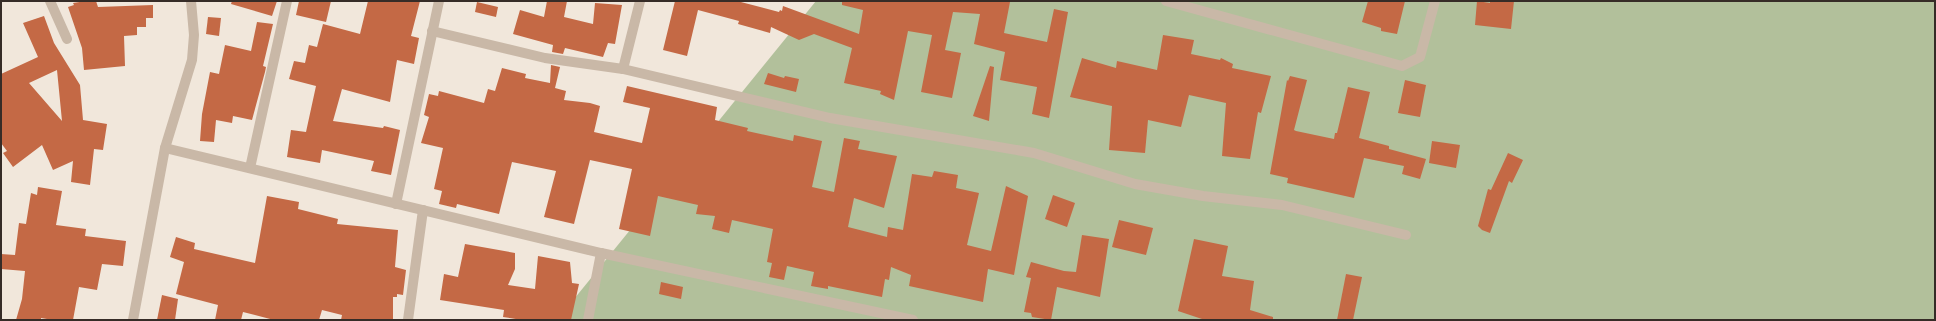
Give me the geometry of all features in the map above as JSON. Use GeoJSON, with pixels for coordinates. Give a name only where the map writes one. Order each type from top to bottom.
{"type":"FeatureCollection","features":[{"type":"Feature","properties":{"kind":"street"},"geometry":{"type":"LineString","coordinates":[[50,1],[67,39]]}},
{"type":"Feature","properties":{"kind":"street"},"geometry":{"type":"LineString","coordinates":[[133,320],[165,148],[192,60],[194,35],[191,1]]}},
{"type":"Feature","properties":{"kind":"street"},"geometry":{"type":"LineString","coordinates":[[250,168],[287,1]]}},
{"type":"Feature","properties":{"kind":"street"},"geometry":{"type":"LineString","coordinates":[[396,204],[439,1]]}},
{"type":"Feature","properties":{"kind":"street"},"geometry":{"type":"LineString","coordinates":[[623,69],[640,1]]}},
{"type":"Feature","properties":{"kind":"street"},"geometry":{"type":"LineString","coordinates":[[1166,1],[1402,66],[1420,56],[1435,1]]}},
{"type":"Feature","properties":{"kind":"street"},"geometry":{"type":"LineString","coordinates":[[432,31],[551,59],[623,69],[830,118],[1034,153],[1135,184],[1203,196],[1282,205],[1406,235]]}},
{"type":"Feature","properties":{"kind":"street"},"geometry":{"type":"LineString","coordinates":[[165,148],[601,254],[913,320]]}},
{"type":"Feature","properties":{"kind":"street"},"geometry":{"type":"LineString","coordinates":[[408,320],[423,210]]}},
{"type":"Feature","properties":{"kind":"street"},"geometry":{"type":"LineString","coordinates":[[588,320],[601,254]]}},
{"type":"Feature","properties":{"kind":"green space"},"geometry":{"type":"Polygon","coordinates":[[[816,1],[1935,1],[1935,320],[557,320],[816,1]]]}},
{"type":"Feature","properties":{"kind":"building"},"geometry":{"type":"Polygon","coordinates":[[[96,1],[98,7],[153,5],[153,18],[146,18],[146,27],[137,27],[137,35],[124,36],[125,66],[84,70],[82,48],[68,7],[74,5],[73,3],[96,1]]]}},
{"type":"Feature","properties":{"kind":"building"},"geometry":{"type":"Polygon","coordinates":[[[232,1],[277,1],[272,16],[231,4],[232,1]]]}},
{"type":"Feature","properties":{"kind":"building"},"geometry":{"type":"Polygon","coordinates":[[[299,1],[331,1],[326,22],[296,15],[299,1]]]}},
{"type":"Feature","properties":{"kind":"building"},"geometry":{"type":"Polygon","coordinates":[[[368,1],[420,1],[411,36],[419,38],[414,64],[397,60],[390,102],[342,89],[333,121],[383,128],[384,126],[400,130],[391,175],[371,171],[374,161],[322,150],[320,163],[287,157],[291,130],[306,132],[316,86],[289,79],[294,61],[305,63],[309,45],[317,47],[323,24],[360,34],[368,1]]]}},
{"type":"Feature","properties":{"kind":"building"},"geometry":{"type":"Polygon","coordinates":[[[547,1],[567,1],[564,17],[593,24],[595,3],[622,5],[615,44],[608,43],[603,57],[565,48],[563,54],[552,52],[553,45],[513,34],[520,10],[544,17],[547,1]]]}},
{"type":"Feature","properties":{"kind":"building"},"geometry":{"type":"Polygon","coordinates":[[[675,1],[737,1],[779,12],[780,10],[782,11],[783,6],[859,34],[863,10],[842,5],[842,1],[1002,1],[1010,2],[1004,33],[1047,42],[1054,9],[1068,12],[1049,118],[1032,114],[1037,87],[1000,80],[1005,52],[974,44],[980,14],[953,12],[945,50],[961,53],[952,98],[921,92],[932,35],[908,31],[894,100],[880,94],[881,91],[844,83],[852,48],[814,34],[799,40],[771,27],[770,33],[738,24],[739,21],[698,10],[687,56],[663,50],[675,1]]]}},
{"type":"Feature","properties":{"kind":"building"},"geometry":{"type":"Polygon","coordinates":[[[1368,1],[1405,1],[1397,34],[1381,31],[1381,28],[1362,22],[1368,1]]]}},
{"type":"Feature","properties":{"kind":"building"},"geometry":{"type":"Polygon","coordinates":[[[1477,1],[1490,3],[1490,1],[1514,1],[1511,29],[1475,25],[1477,1]]]}},
{"type":"Feature","properties":{"kind":"building"},"geometry":{"type":"Polygon","coordinates":[[[477,2],[498,7],[496,17],[475,12],[477,2]]]}},
{"type":"Feature","properties":{"kind":"building"},"geometry":{"type":"Polygon","coordinates":[[[44,16],[54,43],[80,85],[83,120],[107,124],[103,150],[94,149],[90,185],[71,182],[73,161],[53,170],[42,145],[13,167],[3,153],[7,151],[1,143],[1,74],[38,57],[23,23],[44,16]],[[57,70],[29,83],[62,121],[57,70]]]}},
{"type":"Feature","properties":{"kind":"building"},"geometry":{"type":"Polygon","coordinates":[[[208,17],[221,18],[219,36],[206,34],[208,17]]]}},
{"type":"Feature","properties":{"kind":"building"},"geometry":{"type":"Polygon","coordinates":[[[257,22],[273,24],[263,66],[266,67],[265,72],[252,120],[233,116],[232,123],[216,120],[214,142],[200,141],[202,114],[210,72],[219,74],[225,45],[251,51],[257,22]]]}},
{"type":"Feature","properties":{"kind":"building"},"geometry":{"type":"Polygon","coordinates":[[[1163,35],[1194,40],[1191,54],[1220,60],[1221,58],[1233,64],[1232,68],[1271,76],[1261,113],[1258,112],[1250,159],[1222,156],[1226,103],[1189,95],[1181,127],[1148,120],[1145,153],[1109,150],[1112,106],[1070,97],[1082,58],[1116,68],[1117,61],[1157,70],[1163,35]]]}},
{"type":"Feature","properties":{"kind":"building"},"geometry":{"type":"Polygon","coordinates":[[[551,65],[560,67],[555,88],[566,91],[564,100],[590,103],[600,106],[594,132],[642,143],[650,108],[623,102],[627,86],[717,107],[715,120],[748,128],[747,131],[793,141],[794,135],[822,141],[812,187],[834,192],[844,138],[860,141],[858,149],[897,156],[884,208],[854,198],[848,227],[887,237],[888,227],[903,230],[912,174],[932,177],[934,171],[958,175],[956,188],[979,193],[967,245],[991,251],[1006,186],[1028,196],[1014,275],[988,269],[983,302],[909,286],[911,275],[891,267],[889,280],[885,279],[882,297],[828,286],[828,289],[811,286],[814,272],[787,266],[784,280],[769,277],[772,263],[767,262],[773,229],[732,220],[729,233],[712,229],[715,216],[696,214],[698,205],[658,196],[650,236],[619,229],[632,169],[590,160],[574,224],[544,217],[556,171],[512,162],[499,214],[457,204],[456,208],[439,204],[442,191],[434,189],[443,148],[421,143],[429,117],[424,115],[429,94],[438,96],[439,91],[484,103],[488,89],[495,91],[502,68],[526,74],[525,78],[550,83],[551,65]]]}},
{"type":"Feature","properties":{"kind":"building"},"geometry":{"type":"Polygon","coordinates":[[[990,66],[994,67],[989,121],[973,116],[990,66]]]}},
{"type":"Feature","properties":{"kind":"building"},"geometry":{"type":"Polygon","coordinates":[[[768,73],[784,78],[785,76],[799,79],[796,92],[764,84],[768,73]]]}},
{"type":"Feature","properties":{"kind":"building"},"geometry":{"type":"Polygon","coordinates":[[[1290,76],[1307,80],[1294,130],[1334,139],[1335,133],[1337,133],[1348,87],[1370,92],[1359,138],[1389,146],[1389,149],[1426,159],[1420,179],[1402,174],[1404,166],[1364,158],[1354,198],[1287,183],[1288,178],[1270,174],[1287,80],[1288,81],[1290,76]]]}},
{"type":"Feature","properties":{"kind":"building"},"geometry":{"type":"Polygon","coordinates":[[[1405,80],[1426,85],[1420,117],[1398,113],[1405,80]]]}},
{"type":"Feature","properties":{"kind":"building"},"geometry":{"type":"Polygon","coordinates":[[[1432,141],[1460,145],[1456,168],[1429,163],[1432,141]]]}},
{"type":"Feature","properties":{"kind":"building"},"geometry":{"type":"Polygon","coordinates":[[[1508,153],[1523,160],[1512,183],[1509,181],[1490,233],[1482,230],[1478,226],[1488,189],[1491,190],[1508,153]]]}},
{"type":"Feature","properties":{"kind":"building"},"geometry":{"type":"Polygon","coordinates":[[[38,187],[62,191],[56,225],[86,229],[85,236],[126,241],[123,266],[102,264],[97,290],[79,287],[73,320],[53,320],[41,318],[41,320],[16,320],[22,299],[25,271],[1,269],[1,254],[15,255],[19,223],[26,224],[31,193],[37,195],[38,187]]]}},
{"type":"Feature","properties":{"kind":"building"},"geometry":{"type":"Polygon","coordinates":[[[1053,195],[1075,203],[1067,227],[1045,219],[1053,195]]]}},
{"type":"Feature","properties":{"kind":"building"},"geometry":{"type":"Polygon","coordinates":[[[267,196],[299,202],[298,209],[338,219],[337,224],[398,230],[395,267],[406,270],[403,295],[397,294],[397,297],[393,297],[393,320],[341,320],[342,315],[322,310],[319,320],[274,320],[243,312],[241,320],[215,320],[218,305],[176,294],[184,262],[170,257],[176,237],[195,243],[194,249],[255,263],[267,196]]]}},
{"type":"Feature","properties":{"kind":"building"},"geometry":{"type":"Polygon","coordinates":[[[1119,220],[1153,228],[1146,255],[1112,247],[1119,220]]]}},
{"type":"Feature","properties":{"kind":"building"},"geometry":{"type":"Polygon","coordinates":[[[1082,235],[1109,239],[1100,297],[1057,287],[1051,320],[1032,317],[1031,313],[1024,312],[1031,278],[1026,277],[1031,262],[1064,271],[1076,272],[1082,235]]]}},
{"type":"Feature","properties":{"kind":"building"},"geometry":{"type":"Polygon","coordinates":[[[1194,239],[1228,246],[1222,276],[1254,281],[1250,310],[1273,317],[1273,320],[1205,320],[1178,311],[1194,239]]]}},
{"type":"Feature","properties":{"kind":"building"},"geometry":{"type":"Polygon","coordinates":[[[465,244],[515,253],[515,269],[508,285],[535,289],[538,256],[570,262],[572,283],[579,284],[571,320],[522,320],[503,317],[504,310],[440,300],[444,274],[458,277],[465,244]]]}},
{"type":"Feature","properties":{"kind":"building"},"geometry":{"type":"Polygon","coordinates":[[[1346,274],[1362,277],[1353,320],[1337,320],[1346,274]]]}},
{"type":"Feature","properties":{"kind":"building"},"geometry":{"type":"Polygon","coordinates":[[[661,282],[683,287],[681,299],[659,294],[661,282]]]}},
{"type":"Feature","properties":{"kind":"building"},"geometry":{"type":"Polygon","coordinates":[[[162,295],[178,299],[175,320],[157,320],[162,295]]]}}]}
